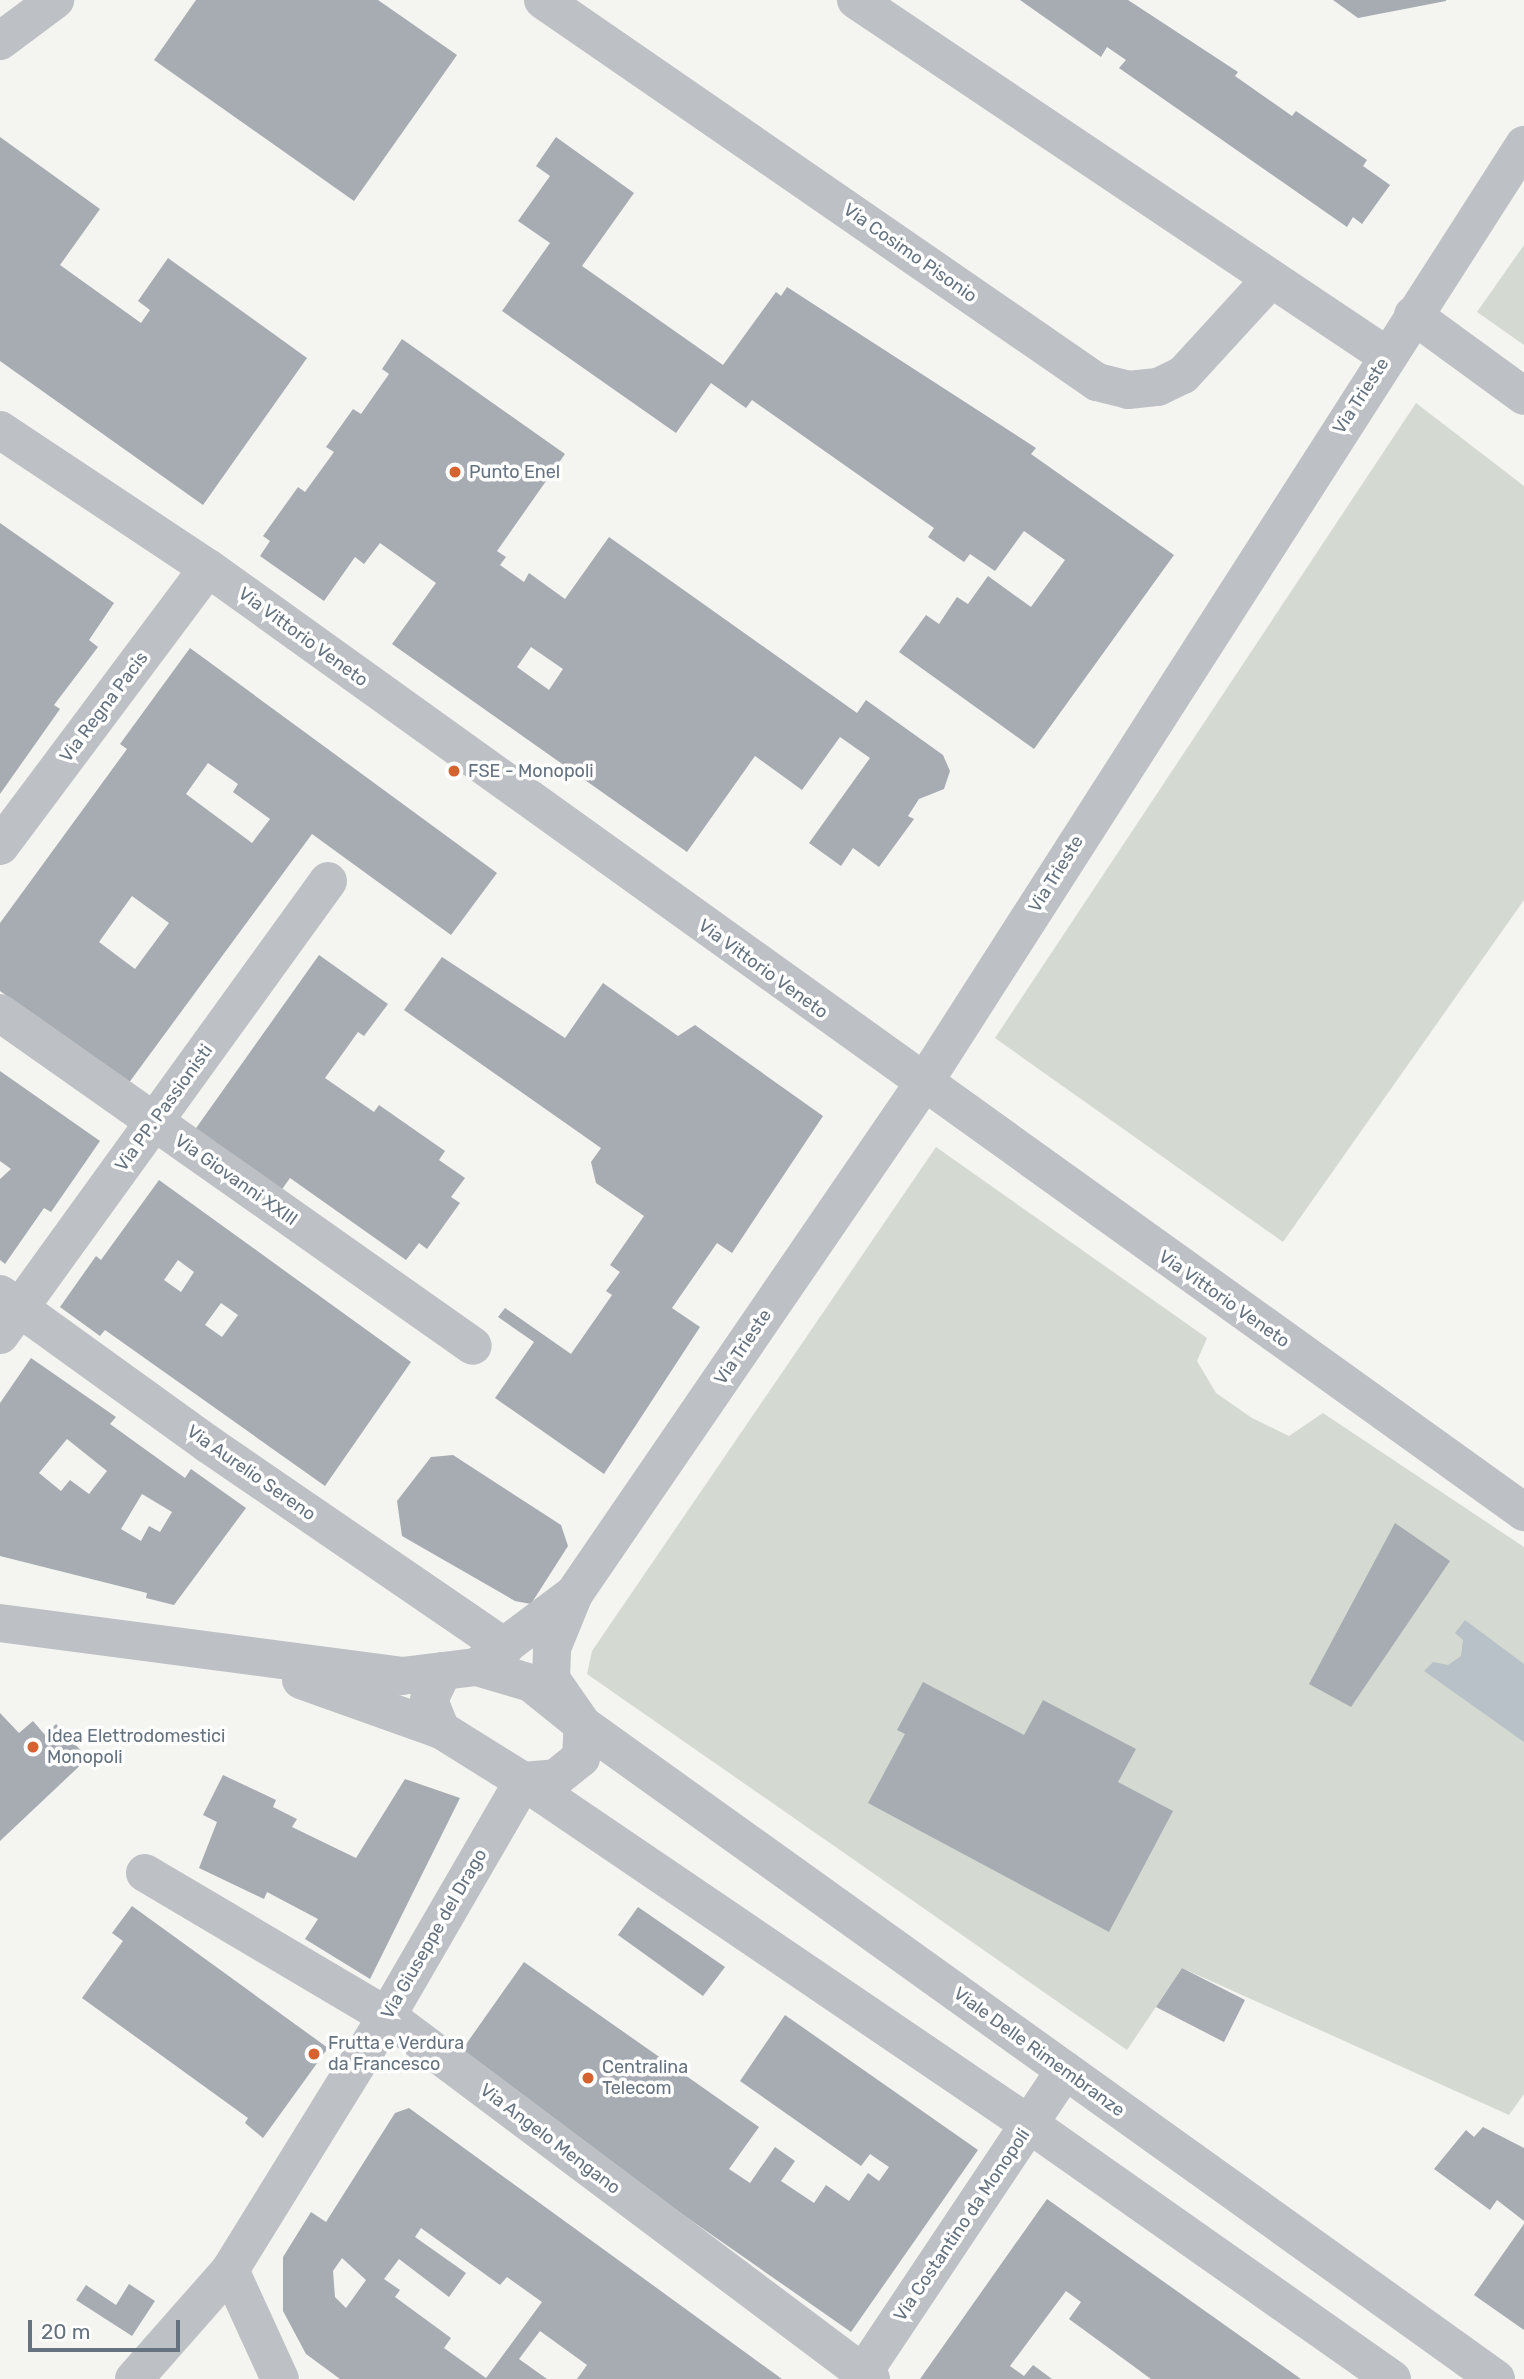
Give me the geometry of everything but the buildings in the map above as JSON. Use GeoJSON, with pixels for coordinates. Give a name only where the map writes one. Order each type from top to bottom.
{"type":"FeatureCollection","features":[{"type":"Feature","properties":{"kind":"street"},"geometry":{"type":"LineString","coordinates":[[0,41],[55,0]]}},
{"type":"Feature","properties":{"kind":"street","name":"Via Cosimo Pisonio"},"geometry":{"type":"LineString","coordinates":[[542,0],[1097,382],[1128,390],[1148,388],[1183,375],[1270,280]]}},
{"type":"Feature","properties":{"kind":"street"},"geometry":{"type":"LineString","coordinates":[[856,0],[1387,356]]}},
{"type":"Feature","properties":{"kind":"street","name":"Via Trieste"},"geometry":{"type":"LineString","coordinates":[[574,1594],[923,1084],[1524,145]]}},
{"type":"Feature","properties":{"kind":"street"},"geometry":{"type":"LineString","coordinates":[[1413,315],[1524,396]]}},
{"type":"Feature","properties":{"kind":"street","name":"Via Vittorio Veneto"},"geometry":{"type":"LineString","coordinates":[[0,430],[208,568],[923,1084],[1524,1512]]}},
{"type":"Feature","properties":{"kind":"street","name":"Via Regna Pacis"},"geometry":{"type":"LineString","coordinates":[[0,846],[208,568]]}},
{"type":"Feature","properties":{"kind":"street","name":"Via PP. Passionisti"},"geometry":{"type":"LineString","coordinates":[[7,1312],[154,1122],[328,881]]}},
{"type":"Feature","properties":{"kind":"street","name":"Via Giovanni XXIII"},"geometry":{"type":"LineString","coordinates":[[0,1013],[473,1346]]}},
{"type":"Feature","properties":{"kind":"street","name":"Via Aurelio Sereno"},"geometry":{"type":"LineString","coordinates":[[7,1312],[475,1662]]}},
{"type":"Feature","properties":{"kind":"street"},"geometry":{"type":"LineString","coordinates":[[441,1730],[429,1700],[475,1662],[574,1594]]}},
{"type":"Feature","properties":{"kind":"street"},"geometry":{"type":"LineString","coordinates":[[523,1780],[556,1778],[581,1758],[583,1725],[551,1679],[552,1648],[574,1594]]}},
{"type":"Feature","properties":{"kind":"street"},"geometry":{"type":"LineString","coordinates":[[0,1623],[402,1676],[475,1662]]}},
{"type":"Feature","properties":{"kind":"street"},"geometry":{"type":"LineString","coordinates":[[194,1650],[319,1685],[441,1730],[523,1780],[1030,2125],[1384,2377],[1416,2325]]}},
{"type":"Feature","properties":{"kind":"street","name":"Viale Delle Rimembranze"},"geometry":{"type":"LineString","coordinates":[[475,1662],[531,1683],[583,1725],[1416,2325],[1496,2379]]}},
{"type":"Feature","properties":{"kind":"street","name":"Via Giuseppe del Drago"},"geometry":{"type":"LineString","coordinates":[[134,2379],[230,2270],[387,2016],[523,1780]]}},
{"type":"Feature","properties":{"kind":"street","name":"Via Angelo Mengano"},"geometry":{"type":"LineString","coordinates":[[145,1873],[387,2016],[864,2377]]}},
{"type":"Feature","properties":{"kind":"street","name":"Via Costantino da Monopoli"},"geometry":{"type":"LineString","coordinates":[[864,2377],[1065,2070]]}},
{"type":"Feature","properties":{"kind":"street"},"geometry":{"type":"LineString","coordinates":[[230,2270],[280,2379]]}},
{"type":"Feature","properties":{"kind":"shaded area"},"geometry":{"type":"Polygon","coordinates":[[[1524,245],[1524,345],[1477,312],[1524,245]]]}},
{"type":"Feature","properties":{"kind":"shaded area"},"geometry":{"type":"Polygon","coordinates":[[[1416,403],[1524,486],[1524,900],[1283,1242],[995,1038],[1416,403]]]}},
{"type":"Feature","properties":{"kind":"shaded area"},"geometry":{"type":"Polygon","coordinates":[[[936,1147],[1207,1338],[1197,1361],[1216,1393],[1252,1418],[1289,1436],[1323,1413],[1524,1547],[1524,2094],[1509,2115],[1182,1968],[1127,2050],[587,1674],[592,1651],[936,1147]]]}},
{"type":"Feature","properties":{"kind":"shaded area"},"geometry":{"type":"Polygon","coordinates":[[[1465,1620],[1524,1664],[1524,1742],[1424,1671],[1433,1662],[1448,1665],[1461,1656],[1463,1640],[1455,1633],[1465,1620]]]}},
{"type":"Feature","properties":{"kind":"place","name":"Punto Enel"},"geometry":{"type":"Point","coordinates":[455,472]}},
{"type":"Feature","properties":{"kind":"place","name":"FSE - Monopoli"},"geometry":{"type":"Point","coordinates":[454,771]}},
{"type":"Feature","properties":{"kind":"place","name":"Idea Elettrodomestici Monopoli"},"geometry":{"type":"Point","coordinates":[33,1747]}},
{"type":"Feature","properties":{"kind":"place","name":"Frutta e Verdura da Francesco"},"geometry":{"type":"Point","coordinates":[314,2054]}},
{"type":"Feature","properties":{"kind":"place","name":"Centralina Telecom"},"geometry":{"type":"Point","coordinates":[588,2078]}}]}
